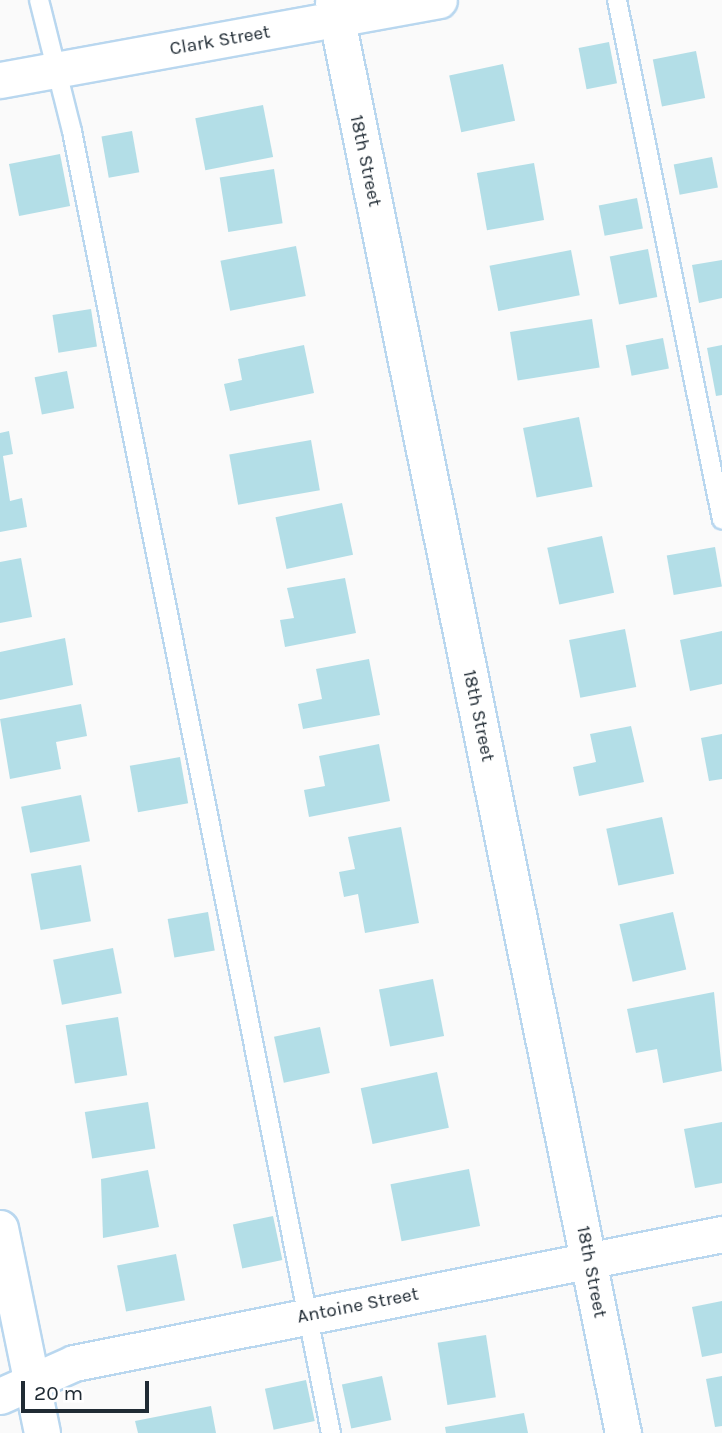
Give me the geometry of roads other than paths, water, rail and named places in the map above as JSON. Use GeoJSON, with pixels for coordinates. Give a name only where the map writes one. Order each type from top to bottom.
{"type":"FeatureCollection","features":[{"type":"Feature","properties":{"kind":"street","name":"Clark Street"},"geometry":{"type":"LineString","coordinates":[[0,80],[335,10],[439,0]]}},
{"type":"Feature","properties":{"kind":"street","name":"18th Street"},"geometry":{"type":"LineString","coordinates":[[335,10],[623,1433]]}},
{"type":"Feature","properties":{"kind":"street"},"geometry":{"type":"LineString","coordinates":[[0,1228],[42,1433]]}},
{"type":"Feature","properties":{"kind":"street","name":"Antoine Street"},"geometry":{"type":"LineString","coordinates":[[0,1396],[74,1363],[722,1234]]}},
{"type":"Feature","properties":{"kind":"lane"},"geometry":{"type":"LineString","coordinates":[[39,0],[53,71],[72,131],[331,1433]]}},
{"type":"Feature","properties":{"kind":"lane"},"geometry":{"type":"LineString","coordinates":[[617,0],[722,520]]}}]}
